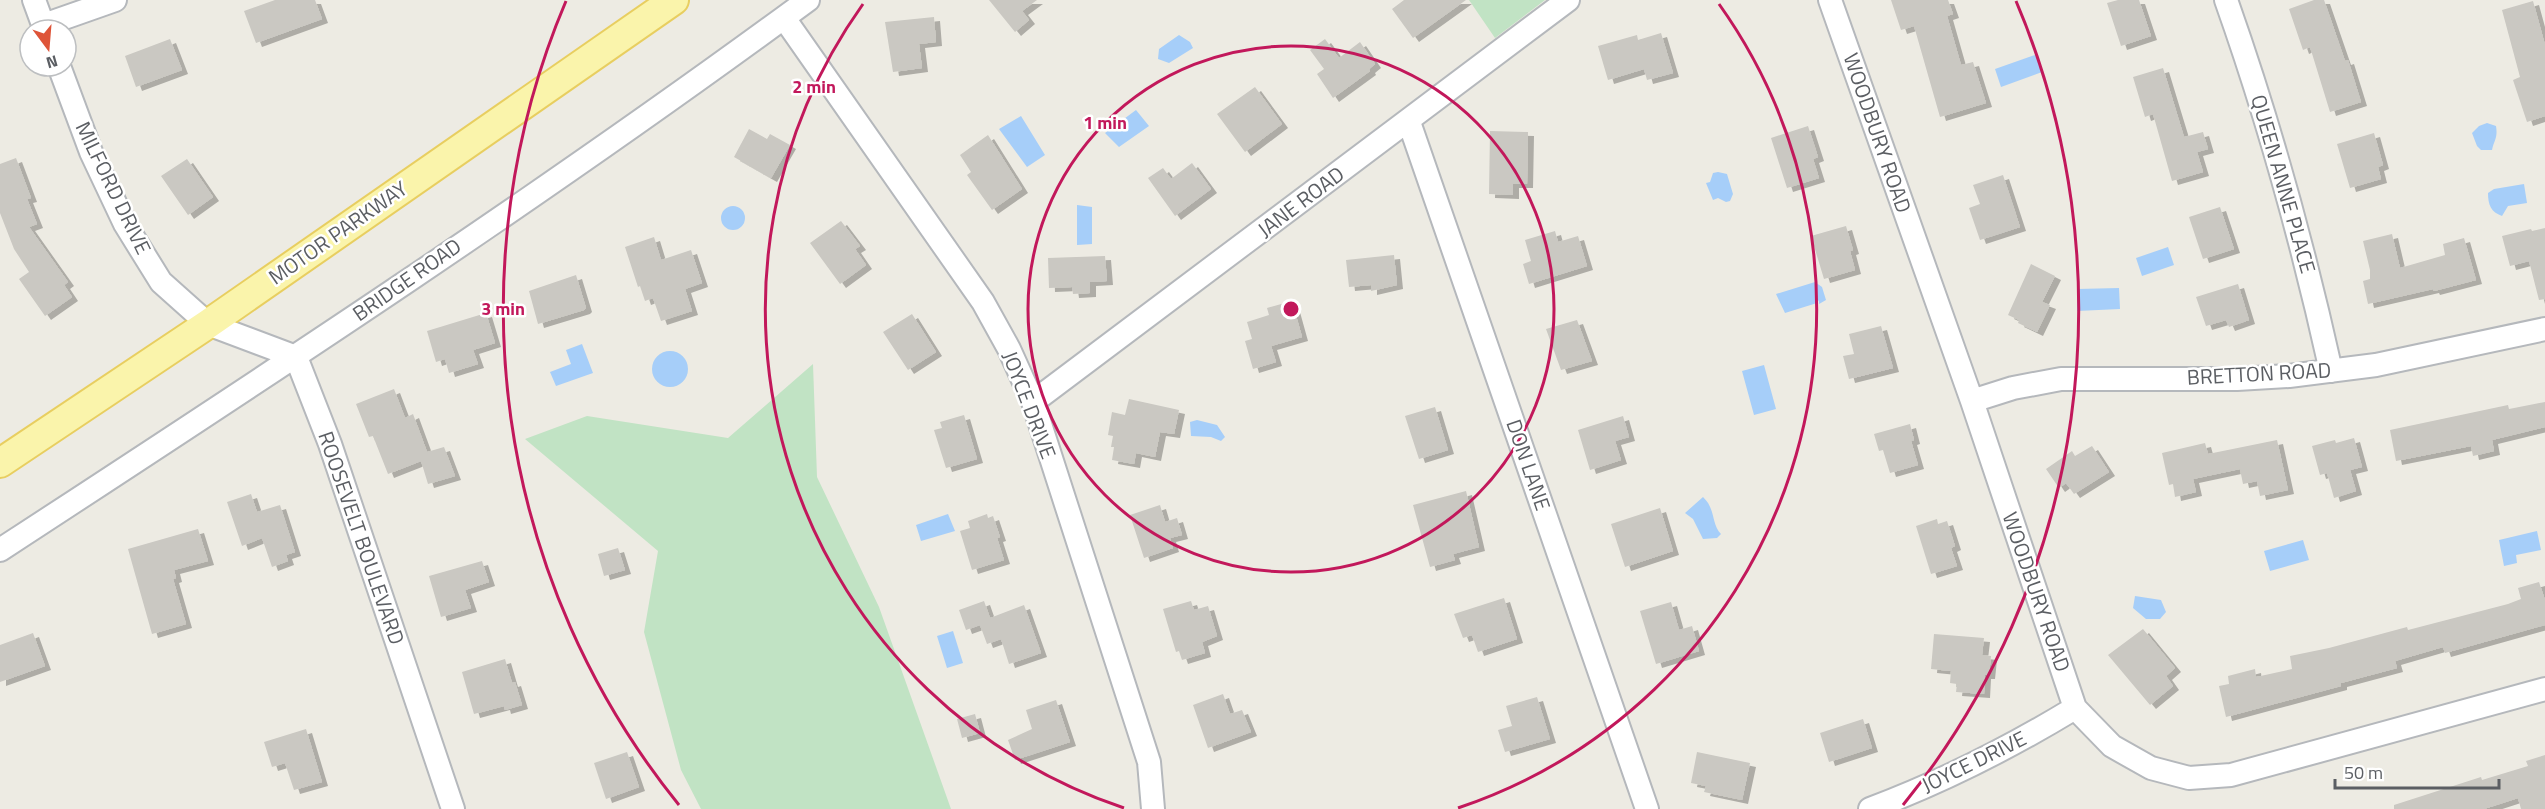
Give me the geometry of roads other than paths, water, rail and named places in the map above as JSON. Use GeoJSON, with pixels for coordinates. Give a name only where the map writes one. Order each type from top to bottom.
{"type":"FeatureCollection","features":[{"type":"Feature","properties":{"kind":"main road","name":"MOTOR PARKWAY"},"geometry":{"type":"LineString","coordinates":[[0,463],[208,324],[674,0]]}},
{"type":"Feature","properties":{"kind":"street"},"geometry":{"type":"LineString","coordinates":[[34,0],[41,18]]}},
{"type":"Feature","properties":{"kind":"street"},"geometry":{"type":"LineString","coordinates":[[70,18],[115,0]]}},
{"type":"Feature","properties":{"kind":"street","name":"BRIDGE ROAD"},"geometry":{"type":"LineString","coordinates":[[0,550],[296,357],[808,0]]}},
{"type":"Feature","properties":{"kind":"street","name":"JANE ROAD"},"geometry":{"type":"LineString","coordinates":[[1033,402],[1568,0]]}},
{"type":"Feature","properties":{"kind":"street","name":"WOODBURY ROAD"},"geometry":{"type":"LineString","coordinates":[[1830,0],[1972,401],[2075,708],[2112,746],[2151,768],[2189,778],[2231,775],[2545,689]]}},
{"type":"Feature","properties":{"kind":"street","name":"QUEEN ANNE PLACE"},"geometry":{"type":"LineString","coordinates":[[2226,0],[2286,185],[2311,280],[2331,371]]}},
{"type":"Feature","properties":{"kind":"street","name":"JOYCE DRIVE"},"geometry":{"type":"LineString","coordinates":[[783,18],[983,302],[1009,349],[1033,402],[1149,762],[1153,809]]}},
{"type":"Feature","properties":{"kind":"street","name":"MILFORD DRIVE"},"geometry":{"type":"LineString","coordinates":[[63,78],[91,152],[125,224],[161,282],[208,324]]}},
{"type":"Feature","properties":{"kind":"street","name":"DON LANE"},"geometry":{"type":"LineString","coordinates":[[1408,122],[1647,809]]}},
{"type":"Feature","properties":{"kind":"street"},"geometry":{"type":"LineString","coordinates":[[208,324],[296,357]]}},
{"type":"Feature","properties":{"kind":"street","name":"BRETTON ROAD"},"geometry":{"type":"LineString","coordinates":[[1972,401],[2013,388],[2061,379],[2237,379],[2331,371],[2376,365],[2545,328]]}},
{"type":"Feature","properties":{"kind":"street","name":"ROOSEVELT BOULEVARD"},"geometry":{"type":"LineString","coordinates":[[296,357],[330,444],[453,809]]}},
{"type":"Feature","properties":{"kind":"street","name":"JOYCE DRIVE"},"geometry":{"type":"LineString","coordinates":[[1870,809],[1927,787],[1979,762],[2075,708]]}},
{"type":"Feature","properties":{"kind":"water"},"geometry":{"type":"Polygon","coordinates":[[[1179,35],[1190,42],[1193,48],[1169,63],[1158,59],[1159,49],[1179,35]]]}},
{"type":"Feature","properties":{"kind":"water"},"geometry":{"type":"Polygon","coordinates":[[[2035,55],[2042,72],[2001,87],[1995,69],[2035,55]]]}},
{"type":"Feature","properties":{"kind":"water"},"geometry":{"type":"Polygon","coordinates":[[[1136,110],[1149,126],[1119,147],[1105,133],[1136,110]]]}},
{"type":"Feature","properties":{"kind":"water"},"geometry":{"type":"Polygon","coordinates":[[[1021,116],[1045,155],[1027,167],[999,129],[1021,116]]]}},
{"type":"Feature","properties":{"kind":"water"},"geometry":{"type":"Polygon","coordinates":[[[2487,123],[2496,126],[2496,136],[2492,150],[2481,150],[2472,133],[2479,126],[2487,123]]]}},
{"type":"Feature","properties":{"kind":"water"},"geometry":{"type":"Polygon","coordinates":[[[1713,173],[1727,174],[1733,194],[1730,201],[1726,202],[1718,198],[1713,200],[1706,183],[1710,182],[1713,173]]]}},
{"type":"Feature","properties":{"kind":"water"},"geometry":{"type":"Polygon","coordinates":[[[2524,184],[2527,203],[2508,206],[2502,216],[2493,210],[2488,193],[2494,189],[2524,184]]]}},
{"type":"Feature","properties":{"kind":"water"},"geometry":{"type":"Polygon","coordinates":[[[1077,205],[1092,207],[1092,244],[1077,245],[1077,205]]]}},
{"type":"Feature","properties":{"kind":"water"},"geometry":{"type":"Polygon","coordinates":[[[733,206],[742,209],[745,218],[742,227],[733,230],[724,227],[721,218],[724,209],[733,206]]]}},
{"type":"Feature","properties":{"kind":"water"},"geometry":{"type":"Polygon","coordinates":[[[2168,247],[2174,265],[2142,276],[2136,258],[2168,247]]]}},
{"type":"Feature","properties":{"kind":"water"},"geometry":{"type":"Polygon","coordinates":[[[1815,282],[1822,287],[1826,300],[1819,304],[1819,300],[1817,303],[1785,313],[1776,294],[1815,282]]]}},
{"type":"Feature","properties":{"kind":"water"},"geometry":{"type":"Polygon","coordinates":[[[2119,288],[2120,309],[2077,311],[2077,289],[2119,288]]]}},
{"type":"Feature","properties":{"kind":"water"},"geometry":{"type":"Polygon","coordinates":[[[582,344],[593,373],[556,386],[550,372],[571,364],[566,350],[582,344]]]}},
{"type":"Feature","properties":{"kind":"water"},"geometry":{"type":"Polygon","coordinates":[[[670,351],[683,356],[688,369],[683,382],[670,387],[657,382],[652,369],[657,356],[670,351]]]}},
{"type":"Feature","properties":{"kind":"water"},"geometry":{"type":"Polygon","coordinates":[[[1764,365],[1776,409],[1754,415],[1742,371],[1764,365]]]}},
{"type":"Feature","properties":{"kind":"water"},"geometry":{"type":"Polygon","coordinates":[[[1197,420],[1217,425],[1225,437],[1221,441],[1211,437],[1191,436],[1190,422],[1197,420]]]}},
{"type":"Feature","properties":{"kind":"water"},"geometry":{"type":"Polygon","coordinates":[[[1703,497],[1710,506],[1721,534],[1717,538],[1703,539],[1693,519],[1685,513],[1703,497]]]}},
{"type":"Feature","properties":{"kind":"water"},"geometry":{"type":"Polygon","coordinates":[[[948,514],[955,531],[921,541],[916,525],[948,514]]]}},
{"type":"Feature","properties":{"kind":"water"},"geometry":{"type":"Polygon","coordinates":[[[2537,531],[2541,550],[2516,555],[2517,563],[2504,566],[2499,540],[2537,531]]]}},
{"type":"Feature","properties":{"kind":"water"},"geometry":{"type":"Polygon","coordinates":[[[2303,540],[2309,560],[2270,571],[2264,551],[2303,540]]]}},
{"type":"Feature","properties":{"kind":"water"},"geometry":{"type":"Polygon","coordinates":[[[2135,596],[2161,600],[2166,612],[2160,619],[2146,619],[2133,608],[2135,596]]]}},
{"type":"Feature","properties":{"kind":"water"},"geometry":{"type":"Polygon","coordinates":[[[953,631],[963,663],[947,668],[937,636],[953,631]]]}}]}
